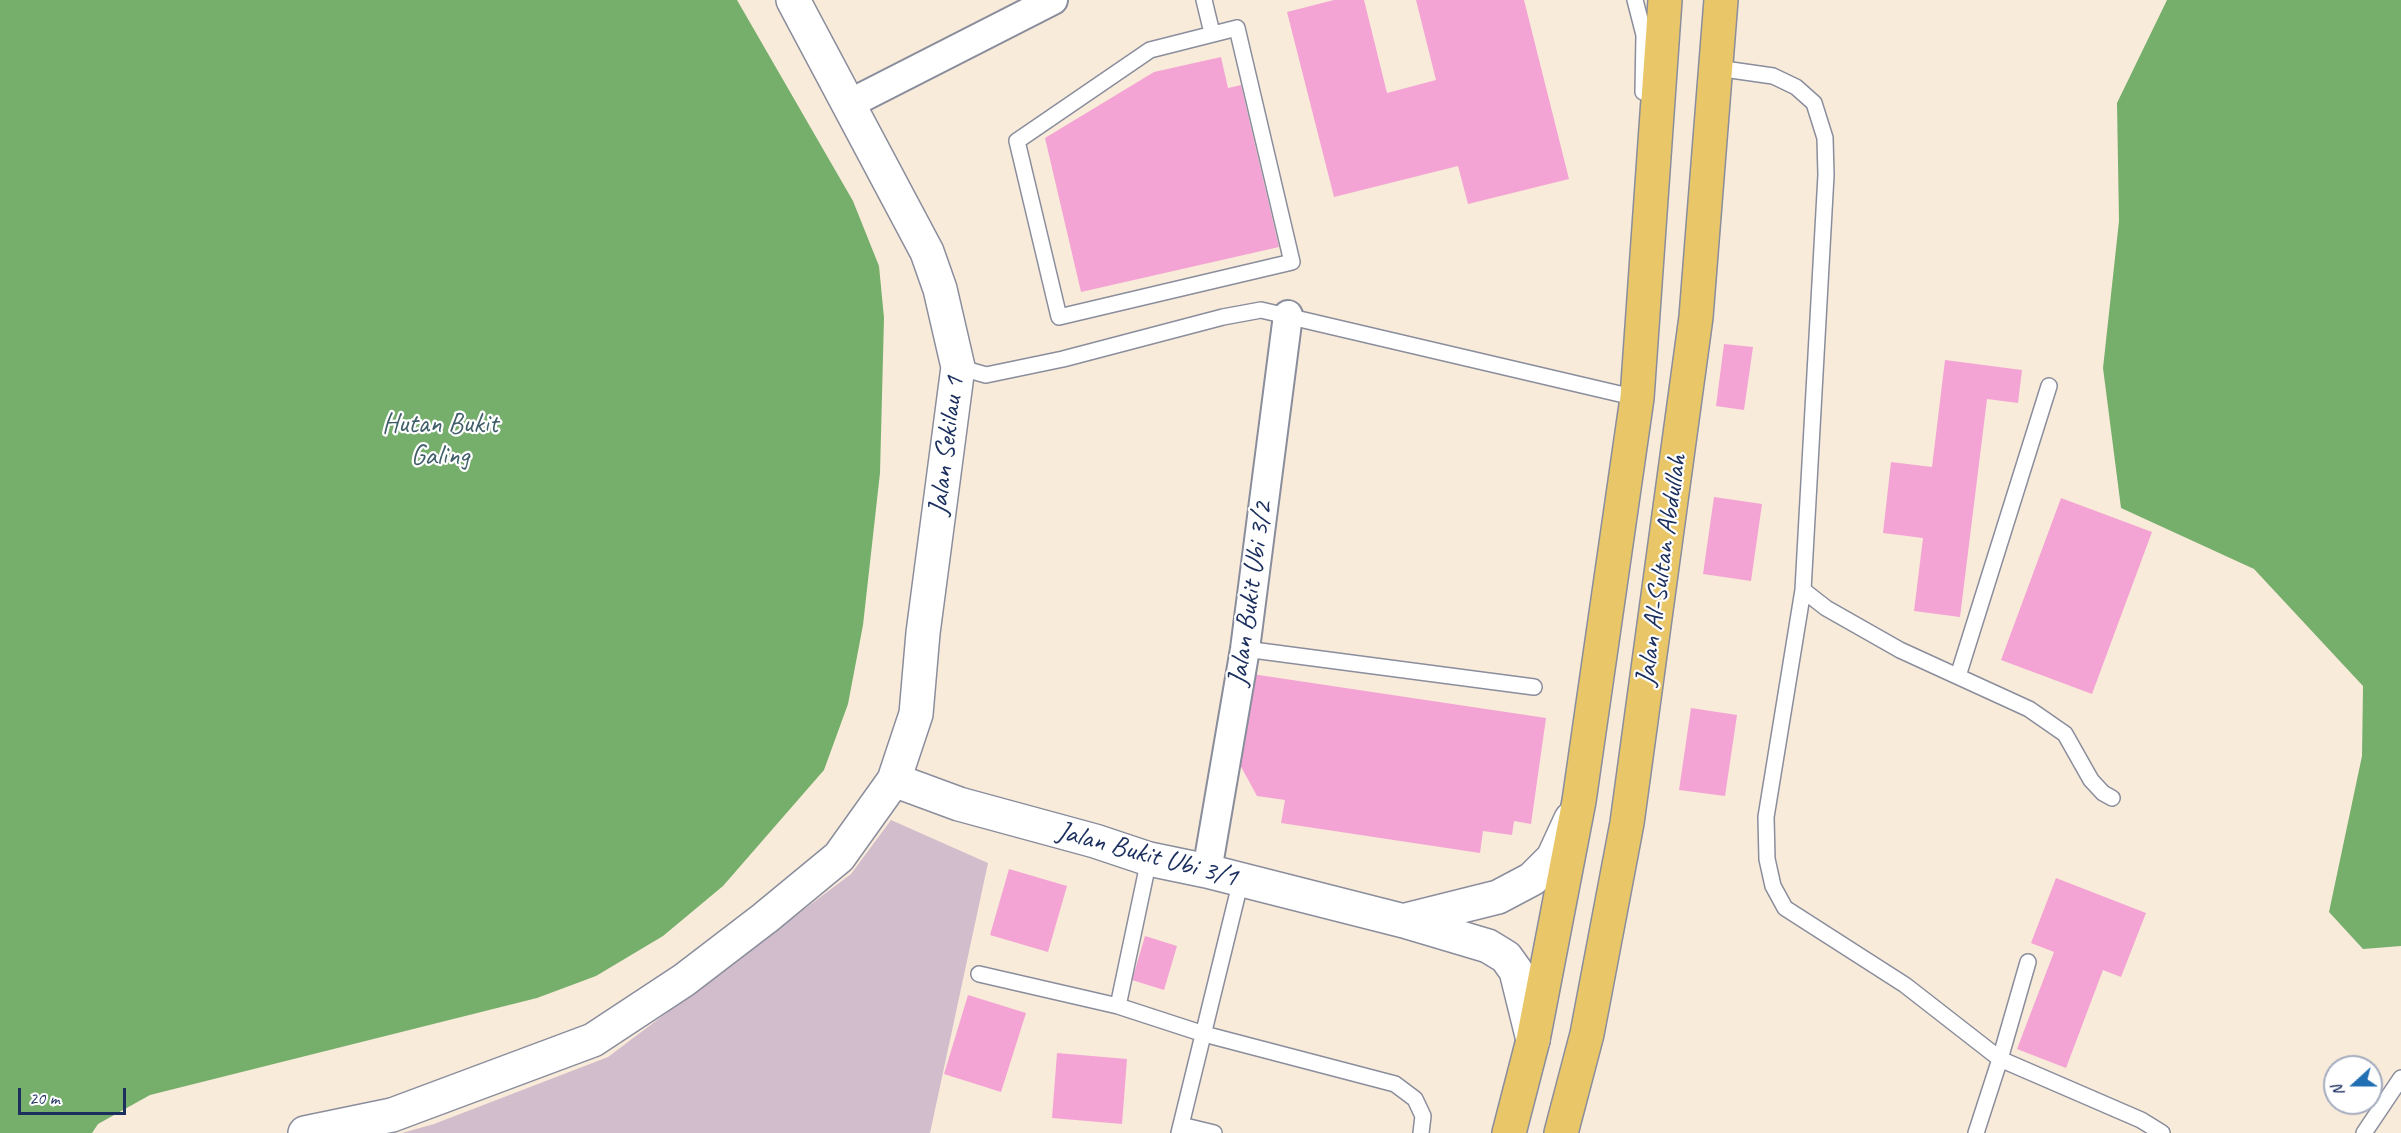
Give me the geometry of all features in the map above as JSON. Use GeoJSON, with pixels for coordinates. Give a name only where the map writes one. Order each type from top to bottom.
{"type":"FeatureCollection","features":[{"type":"Feature","properties":{"kind":"main road","name":"Jalan Al-Sultan Abdullah"},"geometry":{"type":"LineString","coordinates":[[1561,1133],[1587,1034],[1627,823],[1696,317],[1721,0]]}},
{"type":"Feature","properties":{"kind":"main road","name":"Jalan Al-Sultan Abdullah"},"geometry":{"type":"LineString","coordinates":[[1509,1133],[1533,1040],[1579,801],[1637,398],[1647,256],[1656,3]]}},
{"type":"Feature","properties":{"kind":"street","name":"Jalan Sekilau 1"},"geometry":{"type":"LineString","coordinates":[[305,1133],[392,1115],[593,1040],[684,980],[765,918],[838,857],[894,780],[916,714],[923,633],[958,368],[940,289],[927,252],[793,0]]}},
{"type":"Feature","properties":{"kind":"street"},"geometry":{"type":"LineString","coordinates":[[849,104],[1053,0]]}},
{"type":"Feature","properties":{"kind":"street","name":"Jalan Bukit Ubi 3/2"},"geometry":{"type":"LineString","coordinates":[[1207,871],[1245,649],[1288,315]]}},
{"type":"Feature","properties":{"kind":"street","name":"Jalan Bukit Ubi 3/1"},"geometry":{"type":"LineString","coordinates":[[894,780],[959,804],[1095,841],[1149,859],[1241,879],[1404,921],[1488,946],[1506,957],[1516,971],[1533,1040]]}},
{"type":"Feature","properties":{"kind":"street"},"geometry":{"type":"LineString","coordinates":[[1404,921],[1498,897],[1532,879],[1553,858],[1579,801]]}},
{"type":"Feature","properties":{"kind":"lane"},"geometry":{"type":"LineString","coordinates":[[1204,0],[1212,33]]}},
{"type":"Feature","properties":{"kind":"lane"},"geometry":{"type":"LineString","coordinates":[[1237,28],[1292,262],[1059,317],[1017,141],[1150,50],[1212,33],[1237,28]]}},
{"type":"Feature","properties":{"kind":"lane"},"geometry":{"type":"LineString","coordinates":[[1717,68],[1773,76],[1796,87],[1814,103],[1825,138],[1826,176],[1803,590],[1766,817],[1767,859],[1773,886],[1785,908],[1905,985],[2000,1059],[2141,1120],[2162,1133]]}},
{"type":"Feature","properties":{"kind":"lane"},"geometry":{"type":"LineString","coordinates":[[958,368],[986,375],[1063,359],[1223,317],[1261,310],[1637,398]]}},
{"type":"Feature","properties":{"kind":"lane"},"geometry":{"type":"LineString","coordinates":[[1958,676],[2049,387]]}},
{"type":"Feature","properties":{"kind":"lane"},"geometry":{"type":"LineString","coordinates":[[1803,590],[1826,608],[1878,638],[2029,709],[2065,734],[2091,780],[2103,793],[2112,798]]}},
{"type":"Feature","properties":{"kind":"lane"},"geometry":{"type":"LineString","coordinates":[[1245,649],[1534,687]]}},
{"type":"Feature","properties":{"kind":"lane"},"geometry":{"type":"LineString","coordinates":[[1118,1006],[1149,859]]}},
{"type":"Feature","properties":{"kind":"lane"},"geometry":{"type":"LineString","coordinates":[[1214,1133],[1180,1129],[1241,879]]}},
{"type":"Feature","properties":{"kind":"lane"},"geometry":{"type":"LineString","coordinates":[[1976,1133],[2028,962]]}},
{"type":"Feature","properties":{"kind":"lane"},"geometry":{"type":"LineString","coordinates":[[979,974],[1118,1006],[1204,1034],[1395,1084],[1415,1099],[1423,1116],[1421,1133]]}},
{"type":"Feature","properties":{"kind":"lane"},"geometry":{"type":"LineString","coordinates":[[2364,1133],[2401,1078]]}},
{"type":"Feature","properties":{"kind":"shaded area"},"geometry":{"type":"Polygon","coordinates":[[[891,820],[988,863],[930,1133],[402,1133],[434,1124],[608,1057],[851,874],[891,820]]]}},
{"type":"Feature","properties":{"kind":"green space","name":"Hutan Bukit Galing"},"geometry":{"type":"Polygon","coordinates":[[[0,0],[737,0],[853,201],[879,266],[884,318],[880,473],[863,625],[848,704],[824,770],[723,886],[663,936],[596,976],[537,998],[150,1095],[98,1124],[92,1133],[0,1133],[0,0]]]}},
{"type":"Feature","properties":{"kind":"green space"},"geometry":{"type":"Polygon","coordinates":[[[2167,0],[2401,0],[2401,946],[2363,949],[2329,912],[2362,756],[2363,686],[2254,569],[2121,508],[2103,368],[2119,221],[2117,103],[2167,0]]]}},
{"type":"Feature","properties":{"kind":"building"},"geometry":{"type":"Polygon","coordinates":[[[1334,0],[1364,0],[1387,93],[1436,80],[1416,0],[1524,0],[1569,179],[1468,204],[1458,166],[1334,197],[1287,12],[1334,0]]]}},
{"type":"Feature","properties":{"kind":"building"},"geometry":{"type":"Polygon","coordinates":[[[1221,57],[1228,88],[1241,85],[1279,247],[1081,292],[1045,138],[1154,72],[1221,57]]]}},
{"type":"Feature","properties":{"kind":"building"},"geometry":{"type":"Polygon","coordinates":[[[1724,344],[1753,347],[1744,410],[1716,406],[1724,344]]]}},
{"type":"Feature","properties":{"kind":"building"},"geometry":{"type":"Polygon","coordinates":[[[1945,360],[2022,370],[2018,403],[1987,399],[1960,617],[1914,611],[1923,538],[1883,533],[1891,462],[1932,467],[1945,360]]]}},
{"type":"Feature","properties":{"kind":"building"},"geometry":{"type":"Polygon","coordinates":[[[1714,497],[1762,504],[1751,581],[1703,574],[1714,497]]]}},
{"type":"Feature","properties":{"kind":"building"},"geometry":{"type":"Polygon","coordinates":[[[2061,498],[2152,532],[2092,694],[2001,660],[2061,498]]]}},
{"type":"Feature","properties":{"kind":"building"},"geometry":{"type":"Polygon","coordinates":[[[1252,674],[1546,718],[1531,824],[1514,821],[1512,835],[1483,831],[1480,853],[1281,823],[1285,800],[1257,796],[1239,763],[1252,674]]]}},
{"type":"Feature","properties":{"kind":"building"},"geometry":{"type":"Polygon","coordinates":[[[1691,708],[1737,715],[1725,796],[1679,790],[1691,708]]]}},
{"type":"Feature","properties":{"kind":"building"},"geometry":{"type":"Polygon","coordinates":[[[1009,869],[1067,886],[1048,952],[990,935],[1009,869]]]}},
{"type":"Feature","properties":{"kind":"building"},"geometry":{"type":"Polygon","coordinates":[[[2056,878],[2146,913],[2121,977],[2103,970],[2066,1068],[2017,1049],[2054,952],[2031,943],[2056,878]]]}},
{"type":"Feature","properties":{"kind":"building"},"geometry":{"type":"Polygon","coordinates":[[[1145,936],[1177,946],[1164,990],[1132,980],[1145,936]]]}},
{"type":"Feature","properties":{"kind":"building"},"geometry":{"type":"Polygon","coordinates":[[[968,995],[1026,1013],[1001,1092],[944,1074],[968,995]]]}},
{"type":"Feature","properties":{"kind":"building"},"geometry":{"type":"Polygon","coordinates":[[[1057,1053],[1127,1059],[1122,1124],[1052,1118],[1057,1053]]]}}]}
